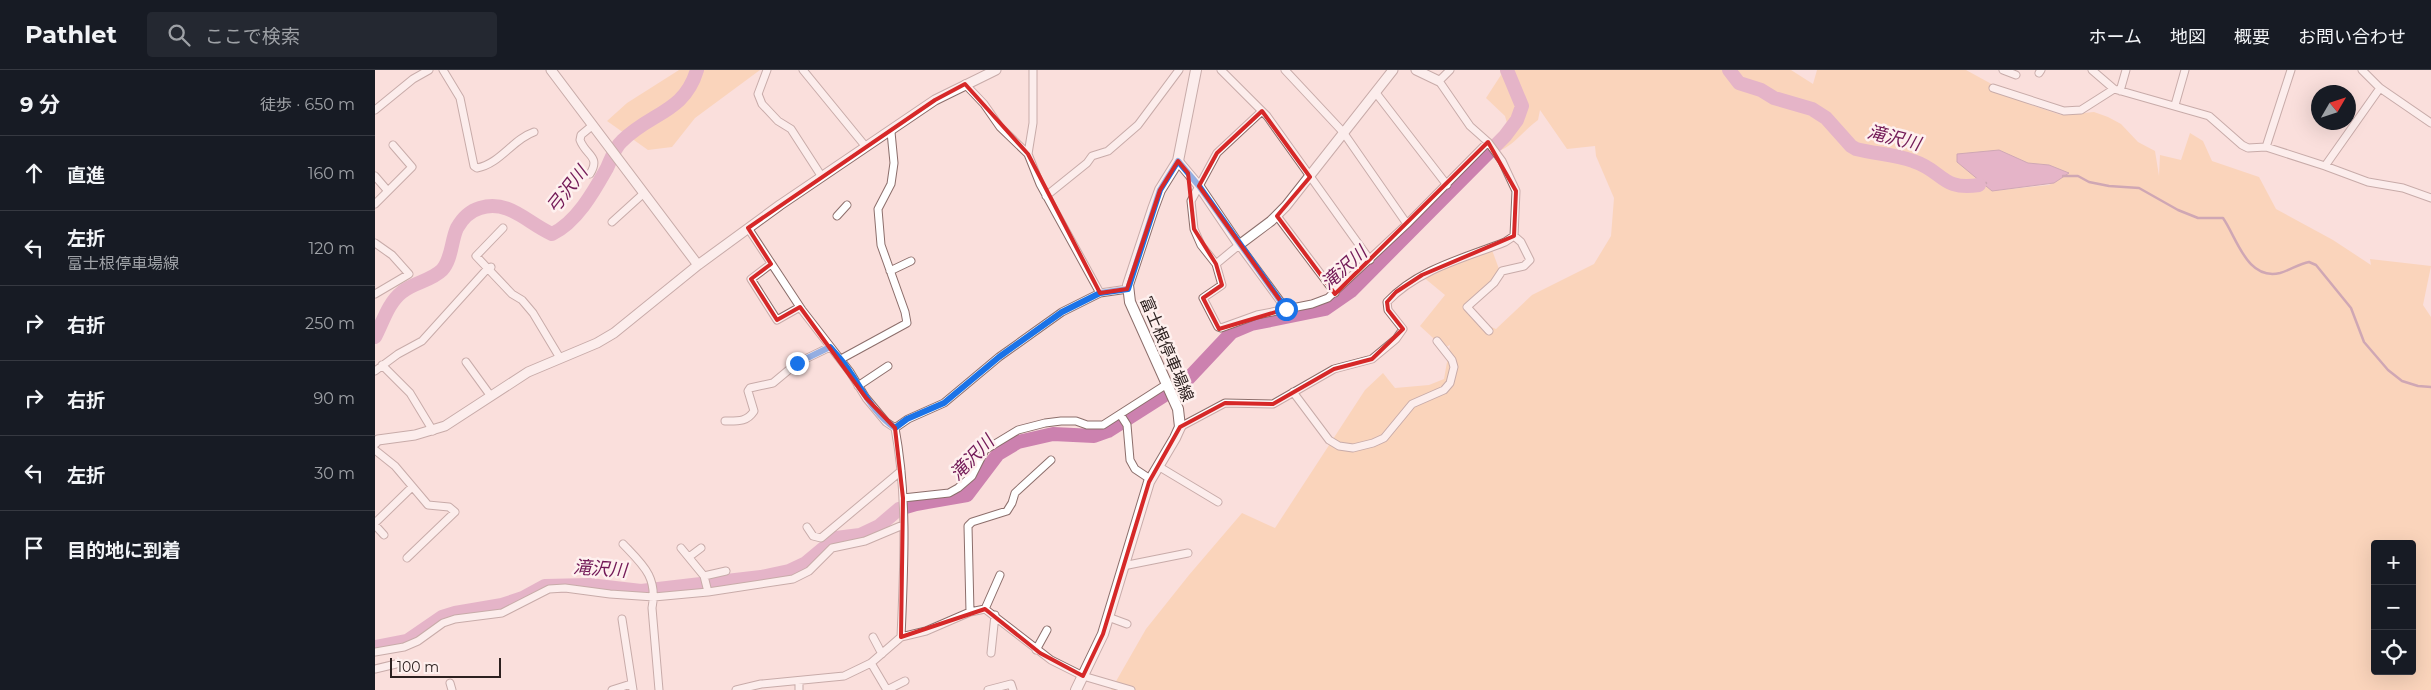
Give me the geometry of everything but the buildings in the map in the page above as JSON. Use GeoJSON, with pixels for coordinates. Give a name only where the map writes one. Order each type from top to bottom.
{"type":"FeatureCollection","features":[{"type":"Feature","properties":{"kind":"main road","name":"富士根停車場線"},"geometry":{"type":"LineString","coordinates":[[1076,690],[1097,649],[1108,618],[1150,479],[1180,427],[1178,409],[1130,302],[1128,289],[1160,190],[1178,161],[1196,70]]}},
{"type":"Feature","properties":{"kind":"street"},"geometry":{"type":"LineString","coordinates":[[375,110],[413,79],[429,70]]}},
{"type":"Feature","properties":{"kind":"street"},"geometry":{"type":"LineString","coordinates":[[443,70],[460,98],[465,112],[474,166],[477,168],[485,166],[520,139],[534,132]]}},
{"type":"Feature","properties":{"kind":"street"},"geometry":{"type":"LineString","coordinates":[[551,70],[698,265]]}},
{"type":"Feature","properties":{"kind":"street"},"geometry":{"type":"LineString","coordinates":[[767,70],[758,94],[762,104],[778,120],[791,129],[822,177]]}},
{"type":"Feature","properties":{"kind":"street"},"geometry":{"type":"LineString","coordinates":[[803,70],[866,148]]}},
{"type":"Feature","properties":{"kind":"street"},"geometry":{"type":"LineString","coordinates":[[375,442],[433,431],[462,416],[489,395],[528,372],[597,343],[628,323],[698,265],[748,228],[822,177],[891,132],[935,100],[996,70]]}},
{"type":"Feature","properties":{"kind":"street"},"geometry":{"type":"LineString","coordinates":[[1028,154],[1033,123],[1033,70]]}},
{"type":"Feature","properties":{"kind":"street"},"geometry":{"type":"LineString","coordinates":[[1046,196],[1087,163],[1092,156],[1108,150],[1138,125],[1179,70]]}},
{"type":"Feature","properties":{"kind":"street"},"geometry":{"type":"LineString","coordinates":[[1221,70],[1262,111],[1370,260]]}},
{"type":"Feature","properties":{"kind":"street"},"geometry":{"type":"LineString","coordinates":[[1285,70],[1343,132],[1407,224]]}},
{"type":"Feature","properties":{"kind":"street"},"geometry":{"type":"LineString","coordinates":[[1216,264],[1277,216],[1310,177],[1343,132],[1393,70]]}},
{"type":"Feature","properties":{"kind":"street"},"geometry":{"type":"LineString","coordinates":[[1416,70],[1439,81],[1470,126],[1489,144],[1502,161],[1516,191],[1514,236]]}},
{"type":"Feature","properties":{"kind":"street"},"geometry":{"type":"LineString","coordinates":[[1439,81],[1450,70]]}},
{"type":"Feature","properties":{"kind":"street"},"geometry":{"type":"LineString","coordinates":[[2003,70],[2016,75]]}},
{"type":"Feature","properties":{"kind":"street"},"geometry":{"type":"LineString","coordinates":[[2092,70],[2117,90],[2209,116],[2248,148],[2266,147],[2368,182],[2403,188],[2431,198]]}},
{"type":"Feature","properties":{"kind":"street"},"geometry":{"type":"LineString","coordinates":[[1993,88],[2064,111],[2081,110],[2117,90],[2126,70]]}},
{"type":"Feature","properties":{"kind":"street"},"geometry":{"type":"LineString","coordinates":[[2175,105],[2185,70]]}},
{"type":"Feature","properties":{"kind":"street"},"geometry":{"type":"LineString","coordinates":[[2266,147],[2291,70]]}},
{"type":"Feature","properties":{"kind":"street"},"geometry":{"type":"LineString","coordinates":[[2362,70],[2379,88],[2431,123]]}},
{"type":"Feature","properties":{"kind":"street"},"geometry":{"type":"LineString","coordinates":[[965,84],[984,104],[1000,128],[1028,154],[1046,196],[1100,293]]}},
{"type":"Feature","properties":{"kind":"street"},"geometry":{"type":"LineString","coordinates":[[2325,166],[2379,88]]}},
{"type":"Feature","properties":{"kind":"street"},"geometry":{"type":"LineString","coordinates":[[1376,93],[1447,185]]}},
{"type":"Feature","properties":{"kind":"street"},"geometry":{"type":"LineString","coordinates":[[1262,111],[1217,153],[1191,201],[1194,229],[1201,245],[1216,264],[1222,286],[1203,298],[1218,328],[1257,315],[1312,304],[1328,298],[1370,260],[1489,144]]}},
{"type":"Feature","properties":{"kind":"street"},"geometry":{"type":"LineString","coordinates":[[590,174],[594,167],[594,160],[580,140],[581,136],[593,126]]}},
{"type":"Feature","properties":{"kind":"street"},"geometry":{"type":"LineString","coordinates":[[841,360],[907,323],[905,312],[881,245],[878,209],[891,184],[894,163],[891,132]]}},
{"type":"Feature","properties":{"kind":"street"},"geometry":{"type":"LineString","coordinates":[[375,204],[412,167],[393,145]]}},
{"type":"Feature","properties":{"kind":"street"},"geometry":{"type":"LineString","coordinates":[[1178,161],[1199,186],[1286,309]]}},
{"type":"Feature","properties":{"kind":"street"},"geometry":{"type":"LineString","coordinates":[[376,180],[387,190]]}},
{"type":"Feature","properties":{"kind":"street"},"geometry":{"type":"LineString","coordinates":[[612,222],[643,193]]}},
{"type":"Feature","properties":{"kind":"street"},"geometry":{"type":"LineString","coordinates":[[837,216],[847,205]]}},
{"type":"Feature","properties":{"kind":"street"},"geometry":{"type":"LineString","coordinates":[[1277,216],[1335,293]]}},
{"type":"Feature","properties":{"kind":"street"},"geometry":{"type":"LineString","coordinates":[[503,228],[476,256],[533,314],[560,358]]}},
{"type":"Feature","properties":{"kind":"street"},"geometry":{"type":"LineString","coordinates":[[748,228],[800,307],[841,360],[858,386],[881,416],[895,428],[901,471],[905,558],[901,637]]}},
{"type":"Feature","properties":{"kind":"street"},"geometry":{"type":"LineString","coordinates":[[1489,331],[1467,307],[1494,282],[1502,271],[1524,266],[1530,260],[1521,242],[1514,236]]}},
{"type":"Feature","properties":{"kind":"street"},"geometry":{"type":"LineString","coordinates":[[1180,427],[1225,403],[1273,404],[1334,369],[1372,359],[1396,339],[1403,329],[1387,310],[1387,302],[1396,292],[1422,275],[1505,242],[1514,236]]}},
{"type":"Feature","properties":{"kind":"street"},"geometry":{"type":"LineString","coordinates":[[375,243],[392,255],[409,274],[375,294]]}},
{"type":"Feature","properties":{"kind":"street"},"geometry":{"type":"LineString","coordinates":[[890,271],[911,261]]}},
{"type":"Feature","properties":{"kind":"street"},"geometry":{"type":"LineString","coordinates":[[771,264],[751,279],[777,320],[800,307]]}},
{"type":"Feature","properties":{"kind":"street"},"geometry":{"type":"LineString","coordinates":[[375,371],[422,341],[489,268]]}},
{"type":"Feature","properties":{"kind":"street"},"geometry":{"type":"LineString","coordinates":[[895,428],[907,419],[944,403],[1045,323],[1100,293],[1128,289]]}},
{"type":"Feature","properties":{"kind":"street"},"geometry":{"type":"LineString","coordinates":[[1293,392],[1329,440],[1339,446],[1353,448],[1373,443],[1384,438],[1412,404],[1444,390],[1450,383],[1454,367],[1452,360],[1437,341]]}},
{"type":"Feature","properties":{"kind":"street"},"geometry":{"type":"LineString","coordinates":[[725,421],[742,421],[751,416],[754,411],[748,391],[750,388],[773,383],[797,363],[830,347]]}},
{"type":"Feature","properties":{"kind":"street"},"geometry":{"type":"LineString","coordinates":[[466,362],[489,395]]}},
{"type":"Feature","properties":{"kind":"street"},"geometry":{"type":"LineString","coordinates":[[382,365],[410,392],[433,431]]}},
{"type":"Feature","properties":{"kind":"street"},"geometry":{"type":"LineString","coordinates":[[858,386],[888,366]]}},
{"type":"Feature","properties":{"kind":"street"},"geometry":{"type":"LineString","coordinates":[[903,499],[949,492],[967,483],[985,450],[1018,430],[1061,421],[1076,421],[1087,425],[1103,424],[1167,384]]}},
{"type":"Feature","properties":{"kind":"street"},"geometry":{"type":"LineString","coordinates":[[1120,414],[1127,425],[1130,460],[1135,469],[1150,479]]}},
{"type":"Feature","properties":{"kind":"street"},"geometry":{"type":"LineString","coordinates":[[375,450],[395,466],[428,505],[449,507],[455,512],[407,558]]}},
{"type":"Feature","properties":{"kind":"street"},"geometry":{"type":"LineString","coordinates":[[970,612],[968,526],[972,522],[1007,511],[1015,493],[1051,460]]}},
{"type":"Feature","properties":{"kind":"street"},"geometry":{"type":"LineString","coordinates":[[1158,466],[1218,502]]}},
{"type":"Feature","properties":{"kind":"street"},"geometry":{"type":"LineString","coordinates":[[807,528],[813,536],[821,538],[901,471]]}},
{"type":"Feature","properties":{"kind":"street"},"geometry":{"type":"LineString","coordinates":[[384,535],[375,524],[412,487]]}},
{"type":"Feature","properties":{"kind":"street"},"geometry":{"type":"LineString","coordinates":[[375,652],[418,641],[443,623],[455,619],[502,613],[549,588],[654,597],[708,592],[793,579],[809,571],[832,548],[865,541],[903,521]]}},
{"type":"Feature","properties":{"kind":"street"},"geometry":{"type":"LineString","coordinates":[[623,544],[641,563],[652,579],[654,597],[652,608],[659,690]]}},
{"type":"Feature","properties":{"kind":"street"},"geometry":{"type":"LineString","coordinates":[[681,548],[704,576],[708,592]]}},
{"type":"Feature","properties":{"kind":"street"},"geometry":{"type":"LineString","coordinates":[[689,557],[701,548]]}},
{"type":"Feature","properties":{"kind":"street"},"geometry":{"type":"LineString","coordinates":[[1123,566],[1188,553]]}},
{"type":"Feature","properties":{"kind":"street"},"geometry":{"type":"LineString","coordinates":[[704,576],[726,571]]}},
{"type":"Feature","properties":{"kind":"street"},"geometry":{"type":"LineString","coordinates":[[985,609],[1000,575]]}},
{"type":"Feature","properties":{"kind":"street"},"geometry":{"type":"LineString","coordinates":[[736,690],[779,687],[799,682],[844,676],[871,663],[901,637],[926,631],[970,612],[985,609],[995,615],[1036,650],[1083,676],[1131,690]]}},
{"type":"Feature","properties":{"kind":"street"},"geometry":{"type":"LineString","coordinates":[[991,653],[995,615]]}},
{"type":"Feature","properties":{"kind":"street"},"geometry":{"type":"LineString","coordinates":[[1108,618],[1127,624]]}},
{"type":"Feature","properties":{"kind":"street"},"geometry":{"type":"LineString","coordinates":[[611,690],[632,687],[622,619]]}},
{"type":"Feature","properties":{"kind":"street"},"geometry":{"type":"LineString","coordinates":[[1036,650],[1047,630]]}},
{"type":"Feature","properties":{"kind":"street"},"geometry":{"type":"LineString","coordinates":[[873,637],[882,654]]}},
{"type":"Feature","properties":{"kind":"street"},"geometry":{"type":"LineString","coordinates":[[871,663],[887,690],[905,682]]}},
{"type":"Feature","properties":{"kind":"street"},"geometry":{"type":"LineString","coordinates":[[375,669],[396,664]]}},
{"type":"Feature","properties":{"kind":"street"},"geometry":{"type":"LineString","coordinates":[[799,682],[799,690]]}},
{"type":"Feature","properties":{"kind":"street"},"geometry":{"type":"LineString","coordinates":[[988,690],[1011,684],[1013,690]]}},
{"type":"Feature","properties":{"kind":"highlighted area"},"geometry":{"type":"Polygon","coordinates":[[[965,84],[1028,154],[1100,293],[1127,289],[1160,190],[1178,161],[1188,173],[1194,229],[1216,264],[1222,285],[1203,298],[1219,329],[1286,309],[1199,186],[1217,153],[1262,111],[1310,177],[1277,216],[1335,294],[1488,142],[1516,191],[1514,236],[1422,275],[1396,292],[1387,302],[1388,310],[1403,329],[1372,359],[1334,369],[1273,404],[1225,403],[1180,427],[1149,482],[1103,634],[1083,676],[1040,653],[985,609],[901,637],[903,498],[895,428],[866,398],[800,307],[777,320],[751,279],[771,264],[748,228],[935,100],[965,84]]]}},
{"type":"Feature","properties":{"kind":"shaded area"},"geometry":{"type":"Polygon","coordinates":[[[679,70],[760,70],[695,118],[672,147],[648,150],[607,121],[627,103],[679,70]]]}},
{"type":"Feature","properties":{"kind":"shaded area"},"geometry":{"type":"Polygon","coordinates":[[[1500,70],[1791,70],[1813,84],[1817,70],[1966,70],[2028,104],[2061,115],[2094,112],[2121,124],[2138,142],[2155,151],[2159,176],[2160,155],[2181,160],[2190,133],[2203,141],[2212,161],[2259,177],[2276,209],[2333,240],[2371,265],[2370,259],[2431,266],[2423,305],[2431,317],[2431,690],[1111,690],[1146,629],[1242,513],[1275,528],[1365,390],[1383,373],[1395,388],[1429,385],[1444,379],[1450,345],[1444,348],[1420,326],[1445,295],[1422,276],[1492,250],[1499,269],[1495,278],[1466,309],[1472,319],[1496,329],[1532,295],[1594,264],[1611,236],[1614,198],[1596,156],[1595,146],[1567,149],[1540,110],[1538,120],[1511,144],[1501,150],[1495,144],[1507,123],[1505,116],[1486,98],[1501,75],[1500,70]],[[1999,150],[1992,191],[2049,185],[2069,173],[2049,165],[2028,163],[1999,150]]]}},
{"type":"Feature","properties":{"kind":"shaded area"},"geometry":{"type":"Polygon","coordinates":[[[1999,150],[2028,163],[2049,165],[2069,173],[2054,183],[1992,191],[1957,162],[1957,154],[1999,150]]]}},
{"type":"Feature","properties":{"kind":"waterway","name":"弓沢川"},"geometry":{"type":"LineString","coordinates":[[375,337],[389,307],[397,296],[412,286],[433,277],[442,270],[448,261],[457,228],[473,211],[490,206],[500,207],[509,209],[552,234],[561,229],[584,205],[620,144],[633,131],[675,104],[684,95],[697,70]]}},
{"type":"Feature","properties":{"kind":"waterway","name":"滝沢川"},"geometry":{"type":"LineString","coordinates":[[375,647],[407,641],[442,617],[502,605],[523,598],[545,586],[589,585],[641,591],[761,577],[789,571],[806,563],[836,538],[860,535],[879,526],[899,509],[967,495],[998,454],[1018,442],[1053,434],[1094,436],[1108,431],[1185,382],[1232,332],[1251,324],[1325,309],[1351,291],[1505,136],[1517,120],[1522,106],[1507,70]]}},
{"type":"Feature","properties":{"kind":"waterway","name":"滝沢川"},"geometry":{"type":"LineString","coordinates":[[1729,70],[1739,83],[1761,90],[1774,98],[1812,109],[1826,118],[1851,146],[1856,149],[1913,161],[1923,165],[1950,183],[1967,186],[1979,185]]}},
{"type":"Feature","properties":{"kind":"waterway"},"geometry":{"type":"LineString","coordinates":[[2063,176],[2078,176],[2089,182],[2109,186],[2139,188],[2178,210],[2198,218],[2223,218],[2244,256],[2259,271],[2269,274],[2280,273],[2309,262],[2316,265],[2351,308],[2364,342],[2388,370],[2402,381],[2418,386],[2431,387]]}},
{"type":"Feature","properties":{"kind":"waterway","name":"滝沢川"},"geometry":{"type":"LineString","coordinates":[[1979,185],[1986,183]]}},
{"type":"Feature","properties":{"kind":"route"},"geometry":{"type":"LineString","coordinates":[[797,363],[830,347],[850,372],[866,398],[886,422],[895,428],[907,419],[944,403],[999,357],[1045,323],[1078,303],[1100,293],[1128,289],[1134,264],[1160,190],[1178,161],[1199,186],[1286,309]]}}]}
